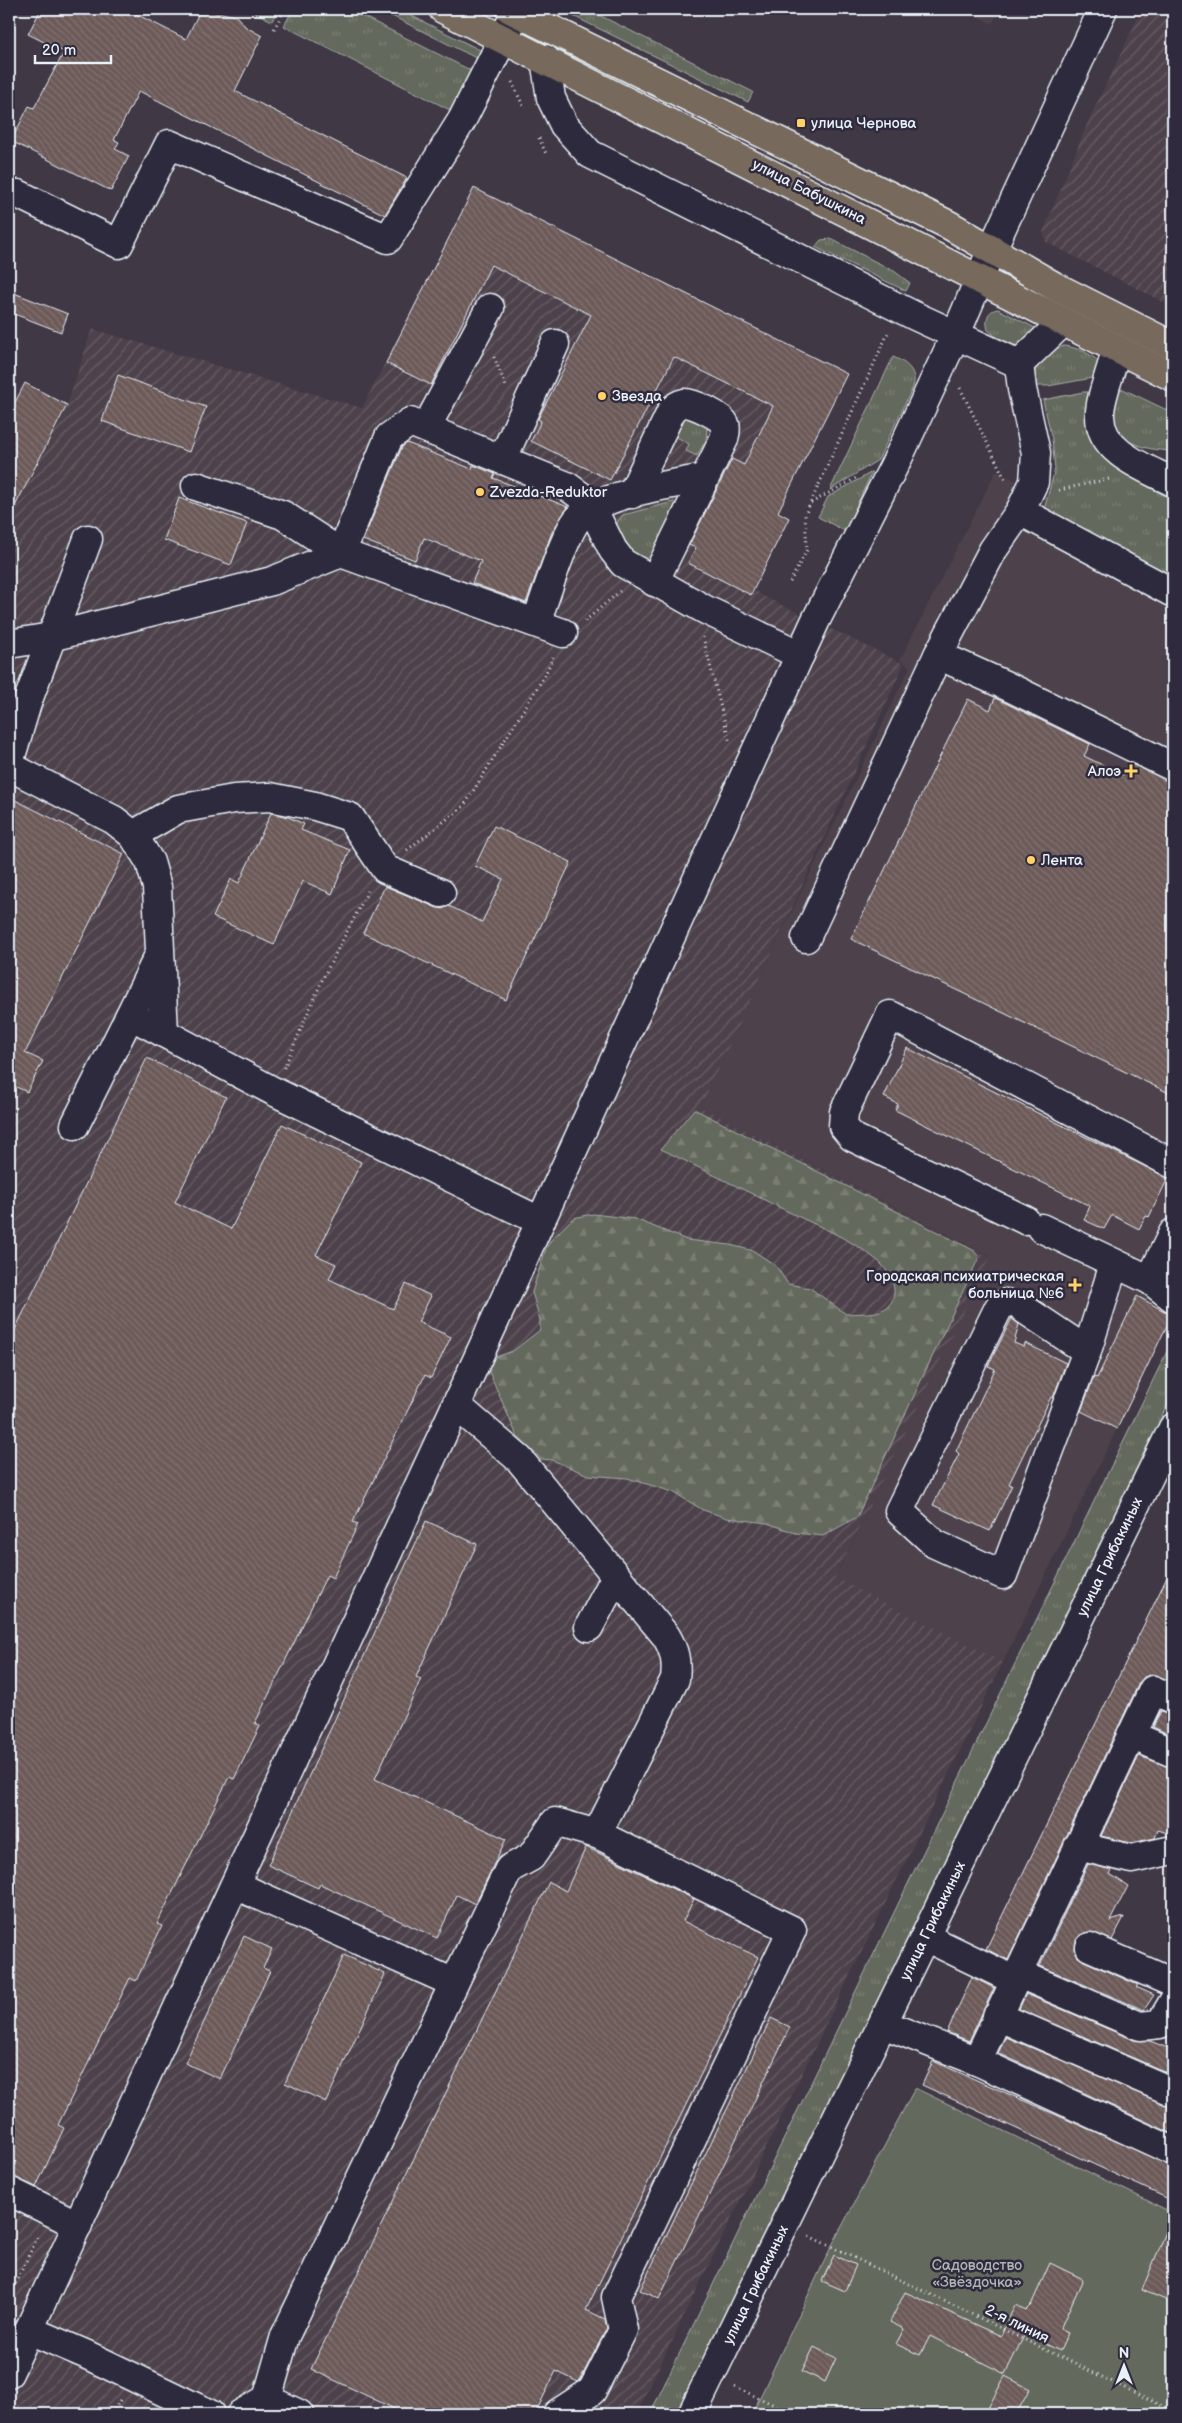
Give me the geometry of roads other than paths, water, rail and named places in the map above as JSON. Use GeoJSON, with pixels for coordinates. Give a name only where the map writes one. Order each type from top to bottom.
{"type":"FeatureCollection","features":[{"type":"Feature","properties":{"kind":"main road","name":"улица Бабушкина"},"geometry":{"type":"LineString","coordinates":[[443,9],[1173,377]]}},
{"type":"Feature","properties":{"kind":"main road","name":"улица Бабушкина"},"geometry":{"type":"LineString","coordinates":[[515,10],[992,249],[1054,286],[1173,346]]}},
{"type":"Feature","properties":{"kind":"street"},"geometry":{"type":"LineString","coordinates":[[9,2373],[800,655],[956,334],[981,280],[992,249],[1103,9]]}},
{"type":"Feature","properties":{"kind":"street"},"geometry":{"type":"LineString","coordinates":[[18,194],[119,244],[169,144],[388,239],[462,120],[503,39],[515,10]]}},
{"type":"Feature","properties":{"kind":"street"},"geometry":{"type":"LineString","coordinates":[[545,59],[551,98],[564,125],[590,154],[915,316],[1019,364]]}},
{"type":"Feature","properties":{"kind":"street"},"geometry":{"type":"LineString","coordinates":[[426,428],[486,316]]}},
{"type":"Feature","properties":{"kind":"street"},"geometry":{"type":"LineString","coordinates":[[1019,364],[1063,322]]}},
{"type":"Feature","properties":{"kind":"street"},"geometry":{"type":"LineString","coordinates":[[502,460],[556,344]]}},
{"type":"Feature","properties":{"kind":"street"},"geometry":{"type":"LineString","coordinates":[[1116,349],[1100,416],[1110,442],[1133,462],[1173,482]]}},
{"type":"Feature","properties":{"kind":"street"},"geometry":{"type":"LineString","coordinates":[[806,938],[938,655],[993,550],[1020,512],[1034,482],[1036,452],[1022,388],[1019,364]]}},
{"type":"Feature","properties":{"kind":"street"},"geometry":{"type":"LineString","coordinates":[[632,494],[671,412],[683,403],[692,404],[720,418],[725,424],[724,439],[647,578]]}},
{"type":"Feature","properties":{"kind":"street"},"geometry":{"type":"LineString","coordinates":[[9,644],[51,637],[272,580],[341,552],[389,437],[410,422],[567,486],[582,497],[592,508],[613,550],[624,563],[647,578],[704,609],[800,655]]}},
{"type":"Feature","properties":{"kind":"street"},"geometry":{"type":"LineString","coordinates":[[1133,462],[1173,466]]}},
{"type":"Feature","properties":{"kind":"street"},"geometry":{"type":"LineString","coordinates":[[536,622],[569,535],[577,520],[592,508],[614,498],[704,478]]}},
{"type":"Feature","properties":{"kind":"street"},"geometry":{"type":"LineString","coordinates":[[196,486],[283,515],[341,552],[562,633]]}},
{"type":"Feature","properties":{"kind":"street"},"geometry":{"type":"LineString","coordinates":[[1020,512],[1173,593]]}},
{"type":"Feature","properties":{"kind":"street"},"geometry":{"type":"LineString","coordinates":[[88,539],[27,703],[9,764],[114,820],[133,835],[150,862],[157,887],[164,1033]]}},
{"type":"Feature","properties":{"kind":"street"},"geometry":{"type":"LineString","coordinates":[[938,655],[1007,686],[1173,767]]}},
{"type":"Feature","properties":{"kind":"street"},"geometry":{"type":"LineString","coordinates":[[133,835],[178,809],[234,799],[270,797],[315,806],[350,817],[385,869],[441,893]]}},
{"type":"Feature","properties":{"kind":"street"},"geometry":{"type":"LineString","coordinates":[[75,1125],[160,953]]}},
{"type":"Feature","properties":{"kind":"street"},"geometry":{"type":"LineString","coordinates":[[130,1015],[273,1091],[540,1221]]}},
{"type":"Feature","properties":{"kind":"street"},"geometry":{"type":"LineString","coordinates":[[1173,1164],[890,1015],[844,1112],[843,1126],[852,1137],[1150,1280],[1173,1298]]}},
{"type":"Feature","properties":{"kind":"street"},"geometry":{"type":"LineString","coordinates":[[1150,1280],[1173,1233]]}},
{"type":"Feature","properties":{"kind":"street"},"geometry":{"type":"LineString","coordinates":[[1087,1351],[1015,1306],[999,1307],[899,1511],[935,1544],[1002,1575],[1087,1351],[1114,1264]]}},
{"type":"Feature","properties":{"kind":"street"},"geometry":{"type":"LineString","coordinates":[[456,1405],[519,1459],[674,1648],[675,1679],[597,1834]]}},
{"type":"Feature","properties":{"kind":"street","name":"улица Грибакиных"},"geometry":{"type":"LineString","coordinates":[[692,2414],[786,2225],[1173,1428]]}},
{"type":"Feature","properties":{"kind":"street"},"geometry":{"type":"LineString","coordinates":[[589,1627],[616,1576]]}},
{"type":"Feature","properties":{"kind":"street"},"geometry":{"type":"LineString","coordinates":[[976,2061],[1154,1690],[1173,1699]]}},
{"type":"Feature","properties":{"kind":"street"},"geometry":{"type":"LineString","coordinates":[[1131,1735],[1173,1753]]}},
{"type":"Feature","properties":{"kind":"street"},"geometry":{"type":"LineString","coordinates":[[241,2414],[267,2399],[285,2336],[509,1869],[531,1857],[556,1822],[597,1834],[792,1930],[616,2296],[624,2330],[592,2391],[557,2414]]}},
{"type":"Feature","properties":{"kind":"street"},"geometry":{"type":"LineString","coordinates":[[1078,1846],[1132,1859],[1173,1850]]}},
{"type":"Feature","properties":{"kind":"street"},"geometry":{"type":"LineString","coordinates":[[235,1885],[454,1982]]}},
{"type":"Feature","properties":{"kind":"street"},"geometry":{"type":"LineString","coordinates":[[925,1937],[1140,2026],[1160,2024],[1173,2002]]}},
{"type":"Feature","properties":{"kind":"street"},"geometry":{"type":"LineString","coordinates":[[1090,1947],[1173,1983]]}},
{"type":"Feature","properties":{"kind":"street"},"geometry":{"type":"LineString","coordinates":[[997,2016],[1173,2092]]}},
{"type":"Feature","properties":{"kind":"street"},"geometry":{"type":"LineString","coordinates":[[883,2024],[976,2061],[1173,2150]]}},
{"type":"Feature","properties":{"kind":"street"},"geometry":{"type":"LineString","coordinates":[[9,2191],[78,2224]]}},
{"type":"Feature","properties":{"kind":"street"},"geometry":{"type":"LineString","coordinates":[[29,2330],[86,2354],[210,2414]]}},
{"type":"Feature","properties":{"kind":"street"},"geometry":{"type":"LineString","coordinates":[[267,2399],[299,2414]]}},
{"type":"Feature","properties":{"kind":"place","name":"улица Чернова"},"geometry":{"type":"Point","coordinates":[801,123]}},
{"type":"Feature","properties":{"kind":"place","name":"Звезда"},"geometry":{"type":"Point","coordinates":[602,396]}},
{"type":"Feature","properties":{"kind":"place","name":"Zvezda-Reduktor"},"geometry":{"type":"Point","coordinates":[480,492]}},
{"type":"Feature","properties":{"kind":"place","name":"Алоэ"},"geometry":{"type":"Point","coordinates":[1131,771]}},
{"type":"Feature","properties":{"kind":"place","name":"Лента"},"geometry":{"type":"Point","coordinates":[1031,860]}},
{"type":"Feature","properties":{"kind":"place","name":"Городская психиатрическая больница №6"},"geometry":{"type":"Point","coordinates":[1075,1285]}},
{"type":"Feature","properties":{"kind":"park label","name":"Садоводство «Звёздочка»"},"geometry":{"type":"Point","coordinates":[977,2274]}}]}
